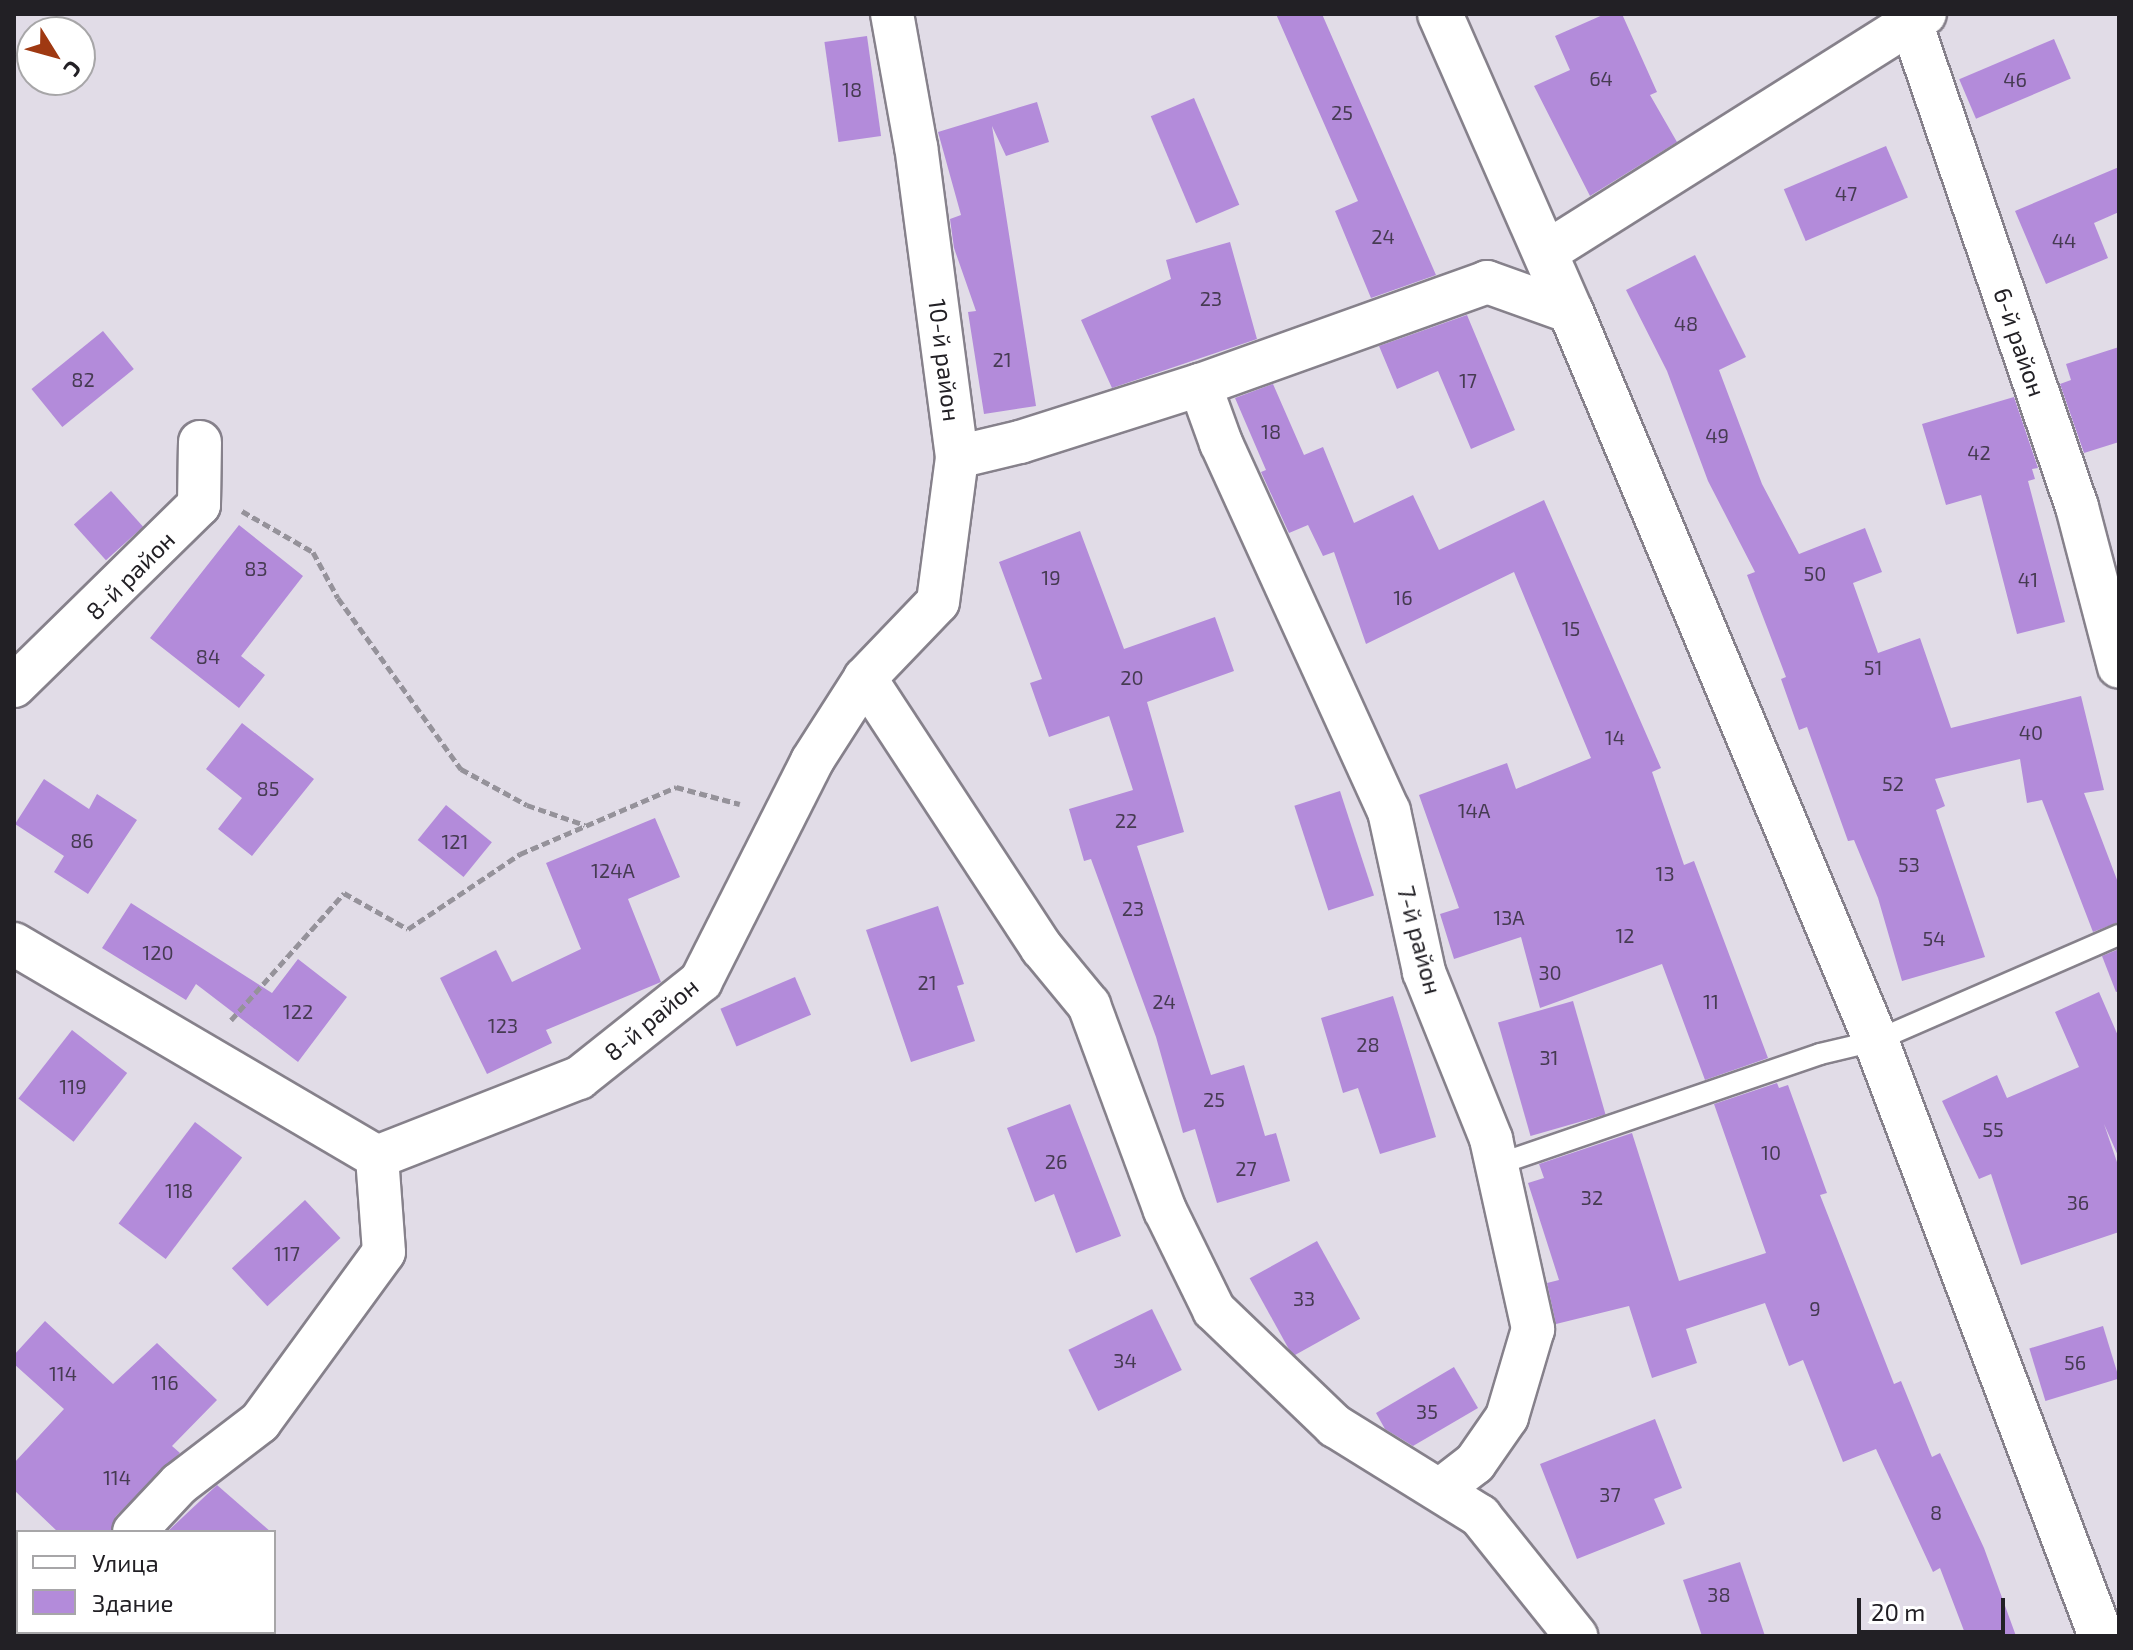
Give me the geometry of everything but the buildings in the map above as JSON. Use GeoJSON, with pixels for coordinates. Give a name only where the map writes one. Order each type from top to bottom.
{"type":"FeatureCollection","features":[{"type":"Feature","properties":{"kind":"street","name":"10-й район"},"geometry":{"type":"LineString","coordinates":[[865,678],[938,602],[957,457],[923,193],[892,14]]}},
{"type":"Feature","properties":{"kind":"street"},"geometry":{"type":"LineString","coordinates":[[1440,14],[1571,312],[1875,1041],[2101,1636]]}},
{"type":"Feature","properties":{"kind":"street"},"geometry":{"type":"LineString","coordinates":[[1545,253],[1915,16]]}},
{"type":"Feature","properties":{"kind":"street","name":"6-й район"},"geometry":{"type":"LineString","coordinates":[[1915,16],[2077,507],[2119,667]]}},
{"type":"Feature","properties":{"kind":"street"},"geometry":{"type":"LineString","coordinates":[[957,457],[1020,442],[1200,385],[1487,282],[1571,312]]}},
{"type":"Feature","properties":{"kind":"street","name":"7-й район"},"geometry":{"type":"LineString","coordinates":[[1200,385],[1221,443],[1389,811],[1424,972],[1491,1139],[1533,1329],[1507,1417],[1475,1463],[1440,1490]]}},
{"type":"Feature","properties":{"kind":"street","name":"8-й район"},"geometry":{"type":"LineString","coordinates":[[14,686],[199,505],[200,442]]}},
{"type":"Feature","properties":{"kind":"street"},"geometry":{"type":"LineString","coordinates":[[865,678],[1034,936],[1089,1005],[1165,1210],[1214,1310],[1335,1426],[1480,1516],[1576,1636]]}},
{"type":"Feature","properties":{"kind":"street","name":"8-й район"},"geometry":{"type":"LineString","coordinates":[[377,1157],[579,1078],[701,981],[785,815],[865,678]]}},
{"type":"Feature","properties":{"kind":"street"},"geometry":{"type":"LineString","coordinates":[[14,944],[377,1157],[384,1252],[260,1422],[179,1484],[136,1530]]}},
{"type":"Feature","properties":{"kind":"lane"},"geometry":{"type":"LineString","coordinates":[[1496,1165],[1820,1054],[1875,1041],[2119,935]]}},
{"type":"Feature","properties":{"kind":"path"},"geometry":{"type":"LineString","coordinates":[[233,506],[313,552],[338,598],[461,769],[527,805],[586,826]]}},
{"type":"Feature","properties":{"kind":"path"},"geometry":{"type":"LineString","coordinates":[[202,1054],[344,893],[408,929],[520,854],[676,787],[785,815]]}}]}
